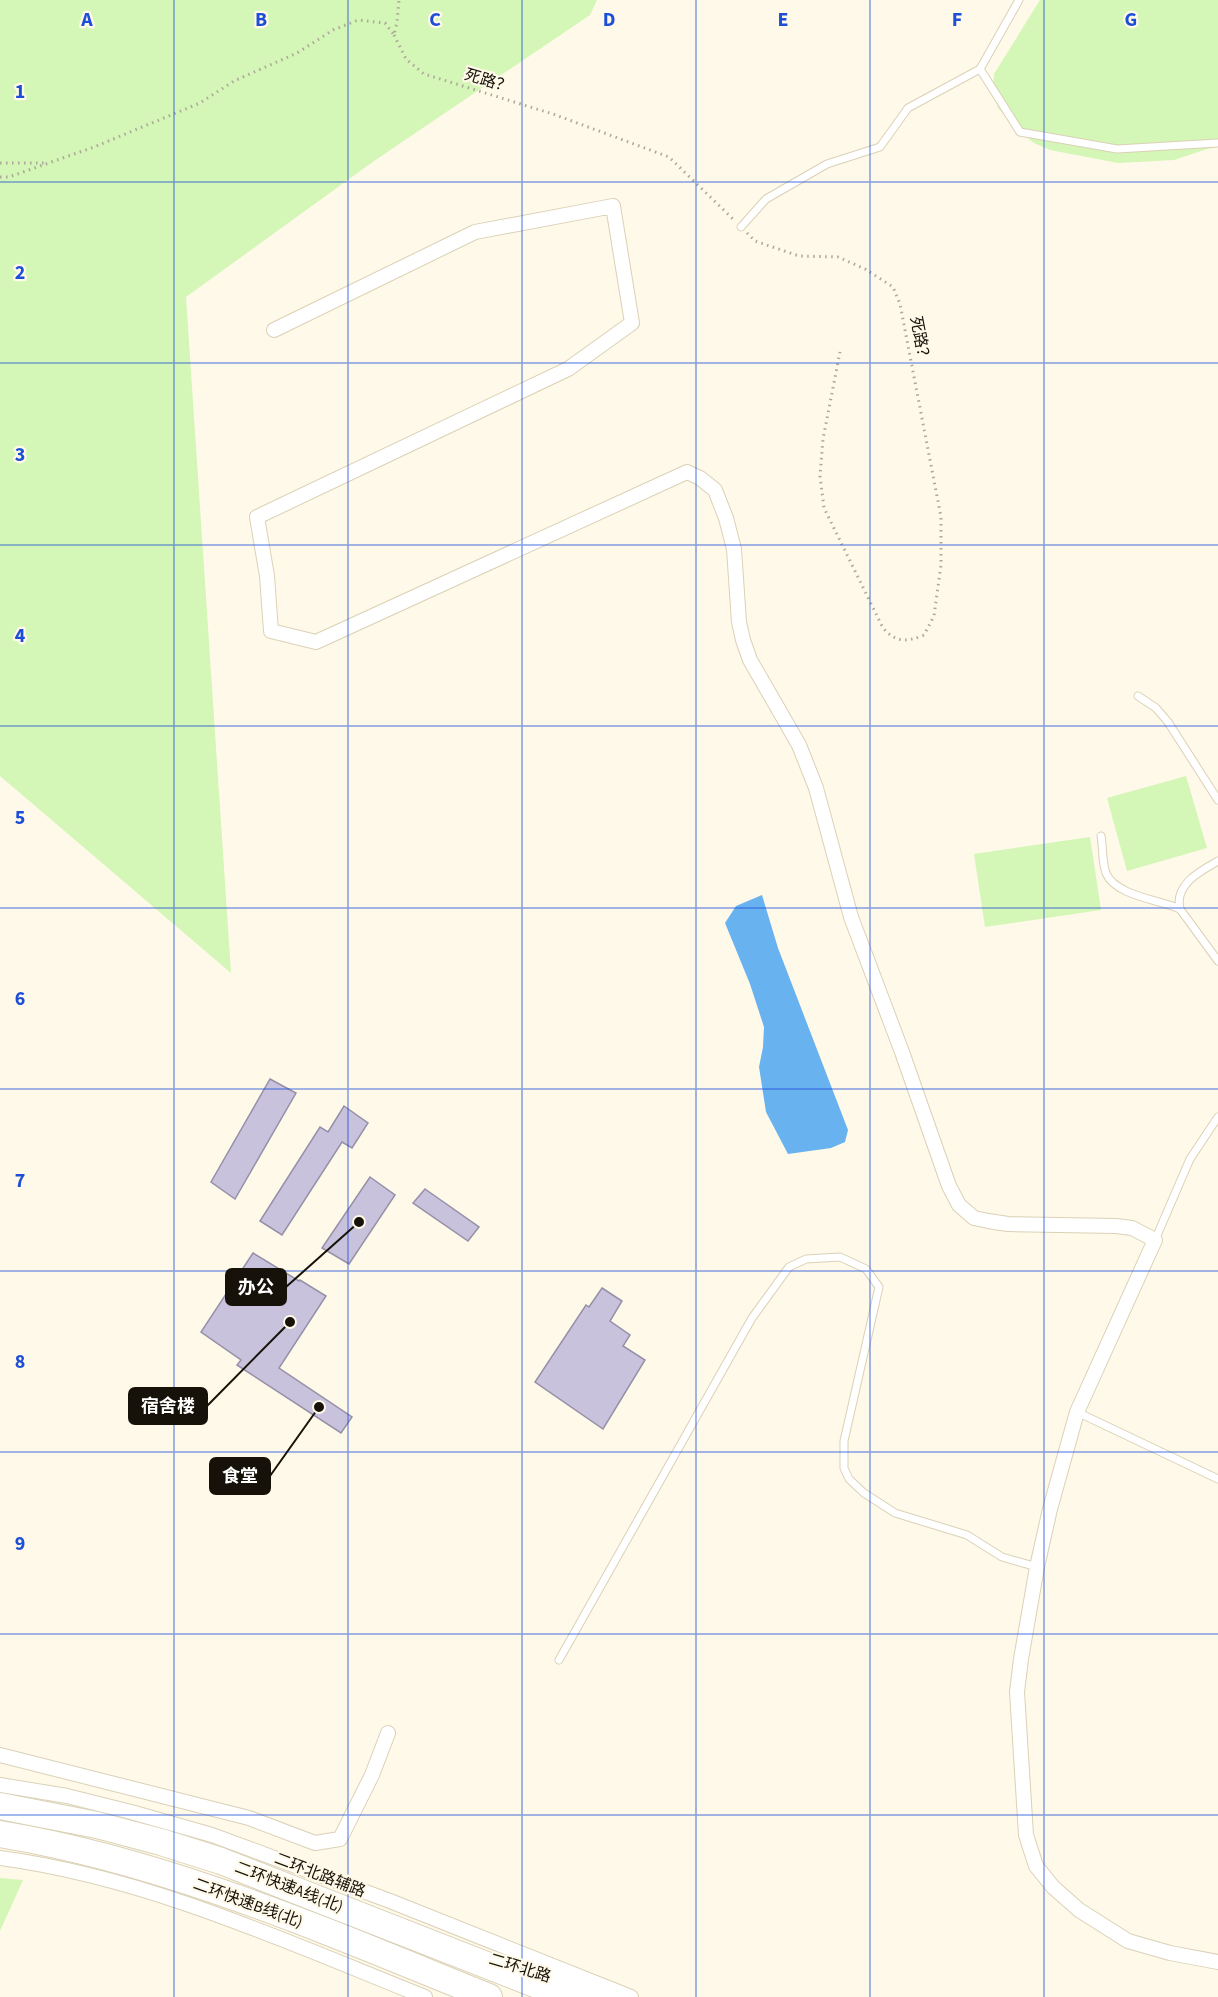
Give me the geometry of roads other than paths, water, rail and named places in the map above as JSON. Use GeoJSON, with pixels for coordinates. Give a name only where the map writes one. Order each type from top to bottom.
{"type":"FeatureCollection","features":[{"type":"Feature","properties":{"kind":"highway","name":"二环快速A线(北)"},"geometry":{"type":"LineString","coordinates":[[0,1806],[97,1825],[211,1858],[568,1997]]}},
{"type":"Feature","properties":{"kind":"highway","name":"二环快速B线(北)"},"geometry":{"type":"LineString","coordinates":[[0,1834],[87,1852],[165,1873],[268,1910],[489,1997]]}},
{"type":"Feature","properties":{"kind":"main road","name":"二环北路"},"geometry":{"type":"LineString","coordinates":[[426,1941],[613,1997]]}},
{"type":"Feature","properties":{"kind":"main road"},"geometry":{"type":"LineString","coordinates":[[417,1968],[473,1997]]}},
{"type":"Feature","properties":{"kind":"street"},"geometry":{"type":"LineString","coordinates":[[274,330],[475,232],[613,206],[632,323],[568,369],[257,517],[267,576],[271,631],[316,642],[687,472],[700,478],[715,490],[726,518],[734,549],[739,622],[743,640],[750,660],[799,745],[816,788],[851,917],[949,1186],[959,1205],[974,1218],[988,1221],[1008,1224],[1116,1226],[1132,1228],[1155,1240],[1077,1412],[1050,1509],[1037,1567],[1017,1692],[1026,1835],[1036,1866],[1053,1887],[1078,1911],[1128,1941],[1170,1953],[1218,1962]]}},
{"type":"Feature","properties":{"kind":"street"},"geometry":{"type":"LineString","coordinates":[[0,1755],[249,1818],[315,1843],[340,1839],[372,1776],[388,1733]]}},
{"type":"Feature","properties":{"kind":"street","name":"二环北路辅路"},"geometry":{"type":"LineString","coordinates":[[0,1785],[67,1796],[212,1835],[390,1901],[631,1997]]}},
{"type":"Feature","properties":{"kind":"street"},"geometry":{"type":"LineString","coordinates":[[0,1858],[74,1872],[153,1892],[258,1930],[425,1997]]}},
{"type":"Feature","properties":{"kind":"lane"},"geometry":{"type":"LineString","coordinates":[[741,227],[766,199],[827,164],[880,147],[908,108],[980,69],[1019,0]]}},
{"type":"Feature","properties":{"kind":"lane"},"geometry":{"type":"LineString","coordinates":[[980,69],[1020,132],[1117,149],[1218,143]]}},
{"type":"Feature","properties":{"kind":"lane"},"geometry":{"type":"LineString","coordinates":[[1138,696],[1156,708],[1168,722],[1218,800]]}},
{"type":"Feature","properties":{"kind":"lane"},"geometry":{"type":"LineString","coordinates":[[1101,836],[1107,874],[1118,886],[1138,896],[1180,909]]}},
{"type":"Feature","properties":{"kind":"lane"},"geometry":{"type":"LineString","coordinates":[[1218,861],[1184,885],[1179,902],[1180,909],[1218,961]]}},
{"type":"Feature","properties":{"kind":"lane"},"geometry":{"type":"LineString","coordinates":[[1155,1240],[1190,1159],[1218,1117]]}},
{"type":"Feature","properties":{"kind":"lane"},"geometry":{"type":"LineString","coordinates":[[559,1660],[752,1318],[789,1267],[806,1259],[840,1257],[866,1269],[879,1287],[844,1441],[844,1468],[849,1479],[864,1493],[896,1513],[967,1535],[1002,1557],[1037,1567]]}},
{"type":"Feature","properties":{"kind":"lane"},"geometry":{"type":"LineString","coordinates":[[1077,1412],[1218,1479]]}},
{"type":"Feature","properties":{"kind":"water"},"geometry":{"type":"Polygon","coordinates":[[[762,895],[778,948],[848,1130],[845,1142],[831,1148],[788,1154],[766,1112],[759,1067],[764,1027],[750,984],[725,923],[736,906],[762,895]]]}},
{"type":"Feature","properties":{"kind":"place","name":"办公"},"geometry":{"type":"Point","coordinates":[359,1222]}},
{"type":"Feature","properties":{"kind":"place","name":"宿舍楼"},"geometry":{"type":"Point","coordinates":[290,1322]}},
{"type":"Feature","properties":{"kind":"place","name":"食堂"},"geometry":{"type":"Point","coordinates":[319,1407]}}]}
